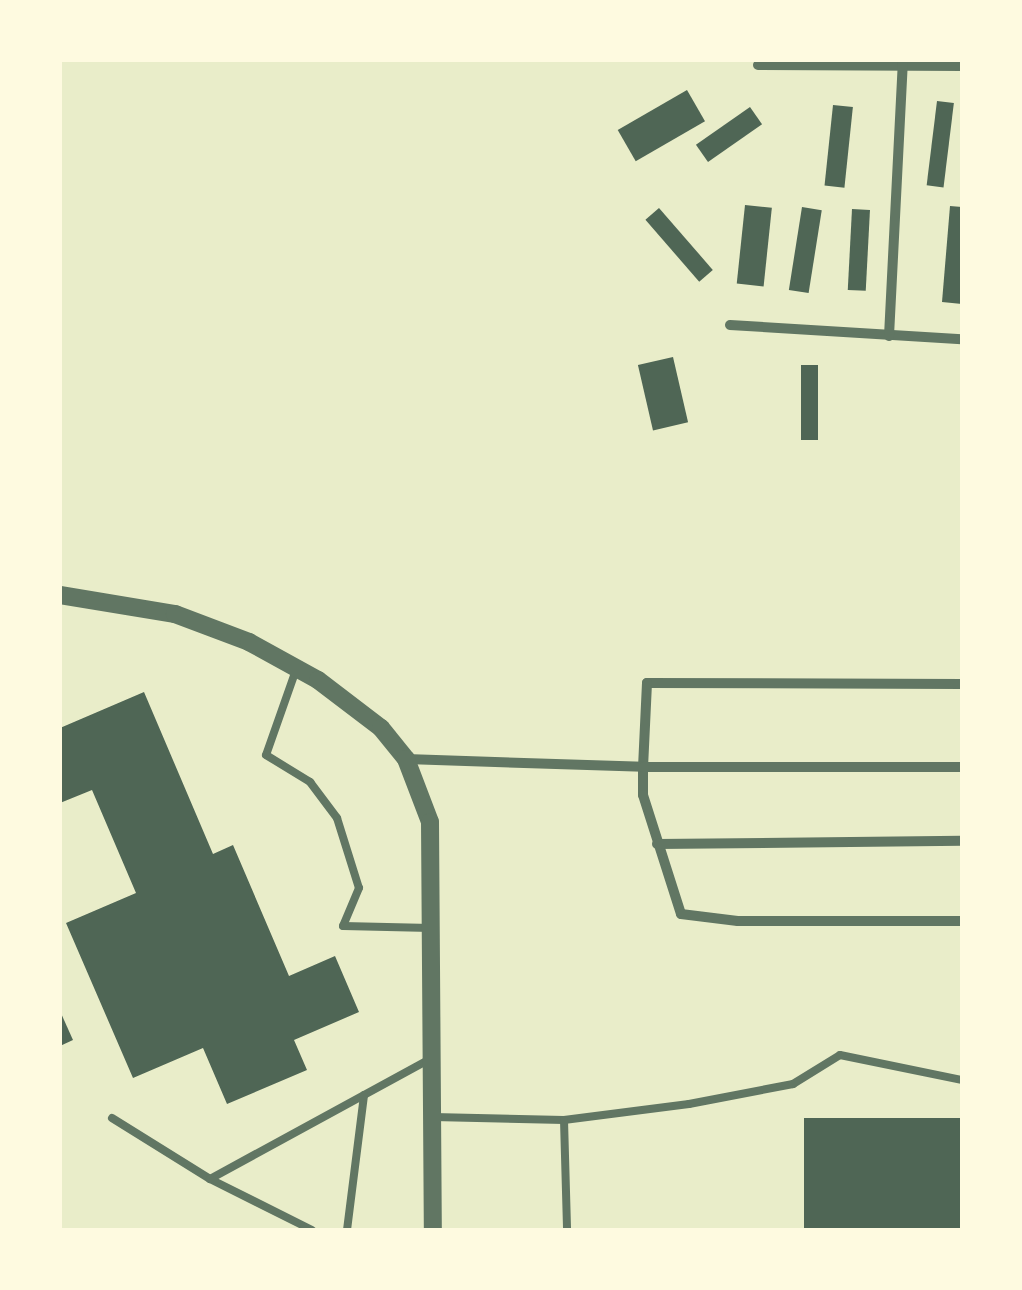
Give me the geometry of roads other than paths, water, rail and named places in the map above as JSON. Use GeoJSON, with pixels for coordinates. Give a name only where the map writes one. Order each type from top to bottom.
{"type":"FeatureCollection","features":[{"type":"Feature","properties":{"kind":"street"},"geometry":{"type":"LineString","coordinates":[[889,336],[903,62]]}},
{"type":"Feature","properties":{"kind":"street"},"geometry":{"type":"LineString","coordinates":[[758,65],[903,62],[962,66]]}},
{"type":"Feature","properties":{"kind":"street"},"geometry":{"type":"LineString","coordinates":[[730,325],[962,339]]}},
{"type":"Feature","properties":{"kind":"street"},"geometry":{"type":"LineString","coordinates":[[60,595],[175,614],[297,667],[381,728],[406,758],[430,822],[433,1230]]}},
{"type":"Feature","properties":{"kind":"street"},"geometry":{"type":"LineString","coordinates":[[962,684],[647,683],[643,768],[657,844],[681,914],[738,921],[962,921]]}},
{"type":"Feature","properties":{"kind":"street"},"geometry":{"type":"LineString","coordinates":[[406,758],[643,768],[962,767]]}},
{"type":"Feature","properties":{"kind":"street"},"geometry":{"type":"LineString","coordinates":[[657,844],[962,841]]}},
{"type":"Feature","properties":{"kind":"lane"},"geometry":{"type":"LineString","coordinates":[[297,667],[266,756],[310,782],[338,818],[359,888],[344,926],[431,928]]}},
{"type":"Feature","properties":{"kind":"lane"},"geometry":{"type":"LineString","coordinates":[[433,1117],[564,1120],[792,1084],[840,1055],[962,1080]]}},
{"type":"Feature","properties":{"kind":"lane"},"geometry":{"type":"LineString","coordinates":[[210,1179],[432,1058]]}},
{"type":"Feature","properties":{"kind":"lane"},"geometry":{"type":"LineString","coordinates":[[347,1230],[364,1095]]}},
{"type":"Feature","properties":{"kind":"lane"},"geometry":{"type":"LineString","coordinates":[[112,1118],[210,1179],[312,1230]]}},
{"type":"Feature","properties":{"kind":"lane"},"geometry":{"type":"LineString","coordinates":[[564,1120],[567,1230]]}}]}
